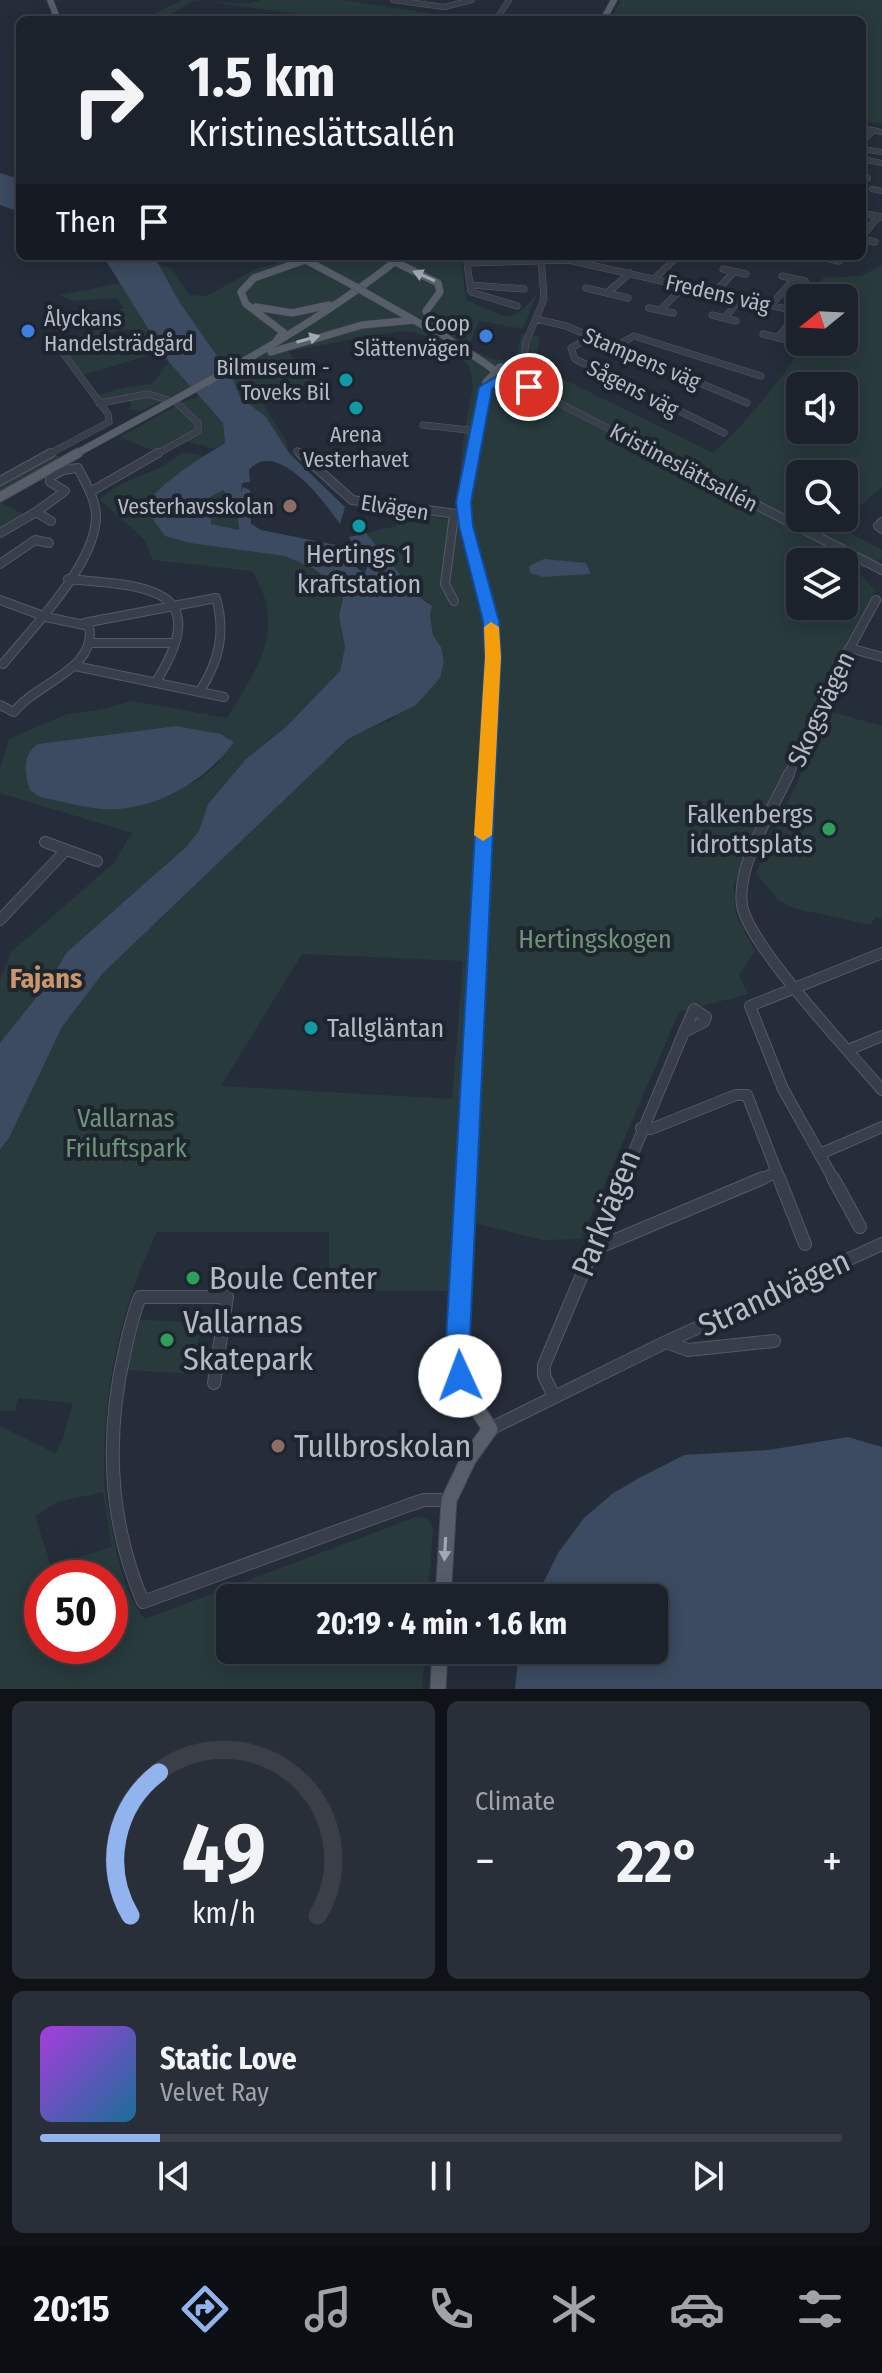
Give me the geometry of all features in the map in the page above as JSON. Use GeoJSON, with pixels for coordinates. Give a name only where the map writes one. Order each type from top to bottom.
{"type":"FeatureCollection","features":[{"type":"Feature","properties":{"kind":"main road"},"geometry":{"type":"LineString","coordinates":[[270,346],[282,337],[283,332],[256,312],[241,292],[251,280],[299,260]]}},
{"type":"Feature","properties":{"kind":"main road"},"geometry":{"type":"LineString","coordinates":[[310,260],[354,291],[366,293],[504,372],[486,387],[459,515],[491,621],[493,657],[457,1358],[467,1393],[490,1429],[468,1460],[449,1500],[444,1584]]}},
{"type":"Feature","properties":{"kind":"main road"},"geometry":{"type":"LineString","coordinates":[[0,497],[235,367],[398,260]]}},
{"type":"Feature","properties":{"kind":"main road"},"geometry":{"type":"LineString","coordinates":[[401,260],[438,283],[440,292],[426,314],[449,340]]}},
{"type":"Feature","properties":{"kind":"main road"},"geometry":{"type":"LineString","coordinates":[[243,298],[260,309],[287,313],[318,309],[354,291]]}},
{"type":"Feature","properties":{"kind":"main road"},"geometry":{"type":"LineString","coordinates":[[403,314],[433,301]]}},
{"type":"Feature","properties":{"kind":"main road"},"geometry":{"type":"LineString","coordinates":[[382,322],[397,314],[390,306]]}},
{"type":"Feature","properties":{"kind":"main road"},"geometry":{"type":"LineString","coordinates":[[235,367],[298,342],[382,322],[414,320]]}},
{"type":"Feature","properties":{"kind":"main road"},"geometry":{"type":"LineString","coordinates":[[438,1689],[439,1664]]}},
{"type":"Feature","properties":{"kind":"street"},"geometry":{"type":"LineString","coordinates":[[393,0],[444,7],[472,0]]}},
{"type":"Feature","properties":{"kind":"street"},"geometry":{"type":"LineString","coordinates":[[866,129],[882,132]]}},
{"type":"Feature","properties":{"kind":"street"},"geometry":{"type":"LineString","coordinates":[[866,138],[874,130]]}},
{"type":"Feature","properties":{"kind":"street"},"geometry":{"type":"LineString","coordinates":[[872,189],[882,191]]}},
{"type":"Feature","properties":{"kind":"street"},"geometry":{"type":"LineString","coordinates":[[866,233],[880,217]]}},
{"type":"Feature","properties":{"kind":"street"},"geometry":{"type":"LineString","coordinates":[[866,239],[875,242]]}},
{"type":"Feature","properties":{"kind":"street"},"geometry":{"type":"LineString","coordinates":[[466,260],[471,292],[517,306]]}},
{"type":"Feature","properties":{"kind":"street"},"geometry":{"type":"LineString","coordinates":[[504,372],[522,360],[544,299],[542,260]]}},
{"type":"Feature","properties":{"kind":"street","name":"Fredens väg"},"geometry":{"type":"LineString","coordinates":[[568,260],[786,309]]}},
{"type":"Feature","properties":{"kind":"street"},"geometry":{"type":"LineString","coordinates":[[600,266],[607,260]]}},
{"type":"Feature","properties":{"kind":"street"},"geometry":{"type":"LineString","coordinates":[[655,278],[674,260]]}},
{"type":"Feature","properties":{"kind":"street"},"geometry":{"type":"LineString","coordinates":[[835,260],[839,261]]}},
{"type":"Feature","properties":{"kind":"street"},"geometry":{"type":"LineString","coordinates":[[723,269],[746,274]]}},
{"type":"Feature","properties":{"kind":"street"},"geometry":{"type":"LineString","coordinates":[[715,292],[734,272]]}},
{"type":"Feature","properties":{"kind":"street"},"geometry":{"type":"LineString","coordinates":[[607,293],[630,273]]}},
{"type":"Feature","properties":{"kind":"street"},"geometry":{"type":"LineString","coordinates":[[782,276],[805,281]]}},
{"type":"Feature","properties":{"kind":"street"},"geometry":{"type":"LineString","coordinates":[[771,305],[794,279]]}},
{"type":"Feature","properties":{"kind":"street"},"geometry":{"type":"LineString","coordinates":[[470,285],[524,289]]}},
{"type":"Feature","properties":{"kind":"street"},"geometry":{"type":"LineString","coordinates":[[660,310],[685,286]]}},
{"type":"Feature","properties":{"kind":"street"},"geometry":{"type":"LineString","coordinates":[[586,288],[628,298]]}},
{"type":"Feature","properties":{"kind":"street"},"geometry":{"type":"LineString","coordinates":[[724,318],[742,298]]}},
{"type":"Feature","properties":{"kind":"street"},"geometry":{"type":"LineString","coordinates":[[649,308],[673,313]]}},
{"type":"Feature","properties":{"kind":"street"},"geometry":{"type":"LineString","coordinates":[[712,315],[736,321]]}},
{"type":"Feature","properties":{"kind":"street","name":"Stampens väg"},"geometry":{"type":"LineString","coordinates":[[536,319],[555,321],[747,403]]}},
{"type":"Feature","properties":{"kind":"street"},"geometry":{"type":"LineString","coordinates":[[778,338],[786,328]]}},
{"type":"Feature","properties":{"kind":"street"},"geometry":{"type":"LineString","coordinates":[[763,334],[786,340]]}},
{"type":"Feature","properties":{"kind":"street","name":"Sågens väg"},"geometry":{"type":"LineString","coordinates":[[592,336],[571,348],[575,359],[724,433]]}},
{"type":"Feature","properties":{"kind":"street"},"geometry":{"type":"LineString","coordinates":[[616,346],[634,336],[761,376]]}},
{"type":"Feature","properties":{"kind":"street"},"geometry":{"type":"LineString","coordinates":[[0,481],[109,422],[110,418],[58,346]]}},
{"type":"Feature","properties":{"kind":"street","name":"Kristineslättsallén"},"geometry":{"type":"LineString","coordinates":[[504,372],[882,570]]}},
{"type":"Feature","properties":{"kind":"street"},"geometry":{"type":"LineString","coordinates":[[99,403],[148,394],[168,400]]}},
{"type":"Feature","properties":{"kind":"street"},"geometry":{"type":"LineString","coordinates":[[90,492],[198,431],[198,423],[178,404]]}},
{"type":"Feature","properties":{"kind":"street"},"geometry":{"type":"LineString","coordinates":[[423,425],[477,431]]}},
{"type":"Feature","properties":{"kind":"street","name":"Elvägen"},"geometry":{"type":"LineString","coordinates":[[297,451],[352,500],[459,515]]}},
{"type":"Feature","properties":{"kind":"street"},"geometry":{"type":"LineString","coordinates":[[0,533],[65,491],[50,482],[50,477],[63,470],[78,468],[90,492],[96,517],[92,535],[68,579],[3,664]]}},
{"type":"Feature","properties":{"kind":"street"},"geometry":{"type":"LineString","coordinates":[[36,512],[51,521]]}},
{"type":"Feature","properties":{"kind":"street"},"geometry":{"type":"LineString","coordinates":[[454,601],[445,584],[451,565],[450,547],[459,515]]}},
{"type":"Feature","properties":{"kind":"street"},"geometry":{"type":"LineString","coordinates":[[882,522],[878,526],[882,529]]}},
{"type":"Feature","properties":{"kind":"street"},"geometry":{"type":"LineString","coordinates":[[0,564],[35,540],[49,543]]}},
{"type":"Feature","properties":{"kind":"street"},"geometry":{"type":"LineString","coordinates":[[68,579],[155,590],[172,606],[177,627],[174,643],[167,666],[156,682]]}},
{"type":"Feature","properties":{"kind":"street"},"geometry":{"type":"LineString","coordinates":[[0,600],[41,615],[84,623],[216,598],[223,618],[223,632],[216,665],[200,691]]}},
{"type":"Feature","properties":{"kind":"street","name":"Skogsvägen"},"geometry":{"type":"LineString","coordinates":[[876,600],[849,648],[744,876],[742,906],[752,930],[882,1090]]}},
{"type":"Feature","properties":{"kind":"street"},"geometry":{"type":"LineString","coordinates":[[868,615],[882,619]]}},
{"type":"Feature","properties":{"kind":"street"},"geometry":{"type":"LineString","coordinates":[[0,717],[14,712],[29,693],[75,666],[92,643],[92,630],[84,623]]}},
{"type":"Feature","properties":{"kind":"street"},"geometry":{"type":"LineString","coordinates":[[92,643],[174,643]]}},
{"type":"Feature","properties":{"kind":"street"},"geometry":{"type":"LineString","coordinates":[[849,648],[882,657]]}},
{"type":"Feature","properties":{"kind":"street"},"geometry":{"type":"LineString","coordinates":[[75,666],[224,697]]}},
{"type":"Feature","properties":{"kind":"street"},"geometry":{"type":"LineString","coordinates":[[0,705],[14,712]]}},
{"type":"Feature","properties":{"kind":"street"},"geometry":{"type":"LineString","coordinates":[[45,842],[97,861]]}},
{"type":"Feature","properties":{"kind":"street"},"geometry":{"type":"LineString","coordinates":[[0,920],[66,850]]}},
{"type":"Feature","properties":{"kind":"street"},"geometry":{"type":"LineString","coordinates":[[860,1227],[783,1089],[750,1006],[882,953]]}},
{"type":"Feature","properties":{"kind":"street","name":"Parkvägen"},"geometry":{"type":"LineString","coordinates":[[554,1396],[544,1376],[544,1365],[641,1128],[684,1032]]}},
{"type":"Feature","properties":{"kind":"street"},"geometry":{"type":"LineString","coordinates":[[848,1050],[882,1036]]}},
{"type":"Feature","properties":{"kind":"street"},"geometry":{"type":"LineString","coordinates":[[641,1128],[651,1129],[743,1094],[750,1098],[805,1244]]}},
{"type":"Feature","properties":{"kind":"street"},"geometry":{"type":"LineString","coordinates":[[820,1154],[882,1127]]}},
{"type":"Feature","properties":{"kind":"street"},"geometry":{"type":"LineString","coordinates":[[592,1250],[777,1172]]}},
{"type":"Feature","properties":{"kind":"street","name":"Strandvägen"},"geometry":{"type":"LineString","coordinates":[[490,1429],[666,1342],[882,1244]]}},
{"type":"Feature","properties":{"kind":"street"},"geometry":{"type":"LineString","coordinates":[[214,1383],[227,1297],[140,1297],[118,1379],[111,1440],[113,1491],[124,1555],[143,1602],[409,1505],[424,1500],[449,1500]]}},
{"type":"Feature","properties":{"kind":"street","name":"Strandvägen"},"geometry":{"type":"LineString","coordinates":[[666,1342],[688,1350],[774,1341]]}},
{"type":"Feature","properties":{"kind":"green space"},"geometry":{"type":"Polygon","coordinates":[[[182,0],[194,1],[168,16],[146,16],[182,0]]]}},
{"type":"Feature","properties":{"kind":"green space"},"geometry":{"type":"Polygon","coordinates":[[[344,0],[446,16],[314,16],[205,1],[344,0]]]}},
{"type":"Feature","properties":{"kind":"green space"},"geometry":{"type":"Polygon","coordinates":[[[621,0],[882,0],[882,124],[866,122],[866,16],[612,16],[621,0]]]}},
{"type":"Feature","properties":{"kind":"green space"},"geometry":{"type":"Polygon","coordinates":[[[288,260],[461,260],[466,300],[499,314],[507,316],[521,311],[538,291],[523,329],[479,321],[468,348],[493,359],[511,361],[516,357],[522,334],[540,336],[536,358],[559,377],[713,453],[763,400],[796,356],[858,356],[858,284],[819,284],[823,278],[861,276],[882,265],[882,487],[858,508],[858,460],[786,460],[786,532],[848,532],[882,550],[882,559],[858,571],[858,548],[786,548],[786,620],[858,620],[858,572],[876,591],[840,654],[733,886],[736,915],[755,951],[739,975],[748,994],[679,1012],[581,1239],[542,1240],[469,1222],[465,1291],[329,1291],[329,1232],[157,1232],[124,1319],[106,1413],[105,1488],[119,1560],[70,1560],[112,1547],[103,1492],[57,1502],[35,1516],[49,1560],[24,1560],[24,1664],[128,1664],[128,1588],[145,1619],[216,1592],[216,1664],[424,1664],[422,1689],[0,1689],[0,1426],[55,1453],[62,1441],[73,1403],[18,1398],[15,1411],[0,1411],[0,1150],[9,1138],[62,1027],[103,973],[348,738],[395,718],[441,647],[433,635],[429,602],[418,596],[366,533],[396,526],[404,513],[448,519],[456,509],[464,433],[473,386],[468,365],[439,341],[400,331],[288,351],[319,394],[264,405],[286,441],[289,453],[266,417],[240,397],[232,377],[180,303],[158,264],[172,269],[189,295],[206,296],[256,269],[288,260]],[[302,954],[221,1086],[452,1099],[463,961],[302,954]]]}},
{"type":"Feature","properties":{"kind":"green space"},"geometry":{"type":"Polygon","coordinates":[[[121,283],[192,386],[142,411],[128,409],[132,405],[130,401],[105,406],[97,395],[152,384],[169,362],[156,353],[84,375],[69,355],[130,337],[137,330],[125,329],[61,345],[61,341],[119,323],[108,313],[124,308],[116,298],[72,301],[60,295],[121,283]]]}},
{"type":"Feature","properties":{"kind":"green space"},"geometry":{"type":"Polygon","coordinates":[[[200,396],[223,423],[225,443],[215,449],[189,442],[159,453],[120,437],[183,402],[200,396]]]}},
{"type":"Feature","properties":{"kind":"green space"},"geometry":{"type":"Polygon","coordinates":[[[182,452],[204,456],[177,475],[144,507],[159,523],[192,541],[286,556],[309,567],[344,592],[339,616],[345,647],[340,671],[286,727],[246,759],[208,804],[199,831],[186,847],[67,952],[50,980],[0,1043],[0,979],[11,952],[113,864],[132,833],[0,793],[0,769],[9,739],[67,714],[133,701],[227,718],[258,665],[264,648],[268,611],[252,571],[153,560],[145,540],[100,500],[119,485],[173,460],[182,452]],[[176,726],[38,744],[25,773],[30,790],[171,794],[198,780],[218,764],[230,737],[176,726]]]}},
{"type":"Feature","properties":{"kind":"green space"},"geometry":{"type":"Polygon","coordinates":[[[54,454],[71,462],[1,503],[31,518],[0,538],[0,482],[54,454]]]}},
{"type":"Feature","properties":{"kind":"green space"},"geometry":{"type":"Polygon","coordinates":[[[222,490],[237,510],[239,530],[211,524],[212,510],[206,500],[222,490]]]}},
{"type":"Feature","properties":{"kind":"green space","name":"Falkenbergs idrottsplats"},"geometry":{"type":"Polygon","coordinates":[[[829,711],[882,726],[882,919],[875,917],[871,925],[793,908],[778,900],[756,873],[829,711]]]}},
{"type":"Feature","properties":{"kind":"green space","name":"Vallarnas Skatepark"},"geometry":{"type":"Polygon","coordinates":[[[140,1320],[203,1322],[191,1374],[127,1370],[140,1320]]]}},
{"type":"Feature","properties":{"kind":"green space"},"geometry":{"type":"Polygon","coordinates":[[[416,1517],[427,1519],[433,1528],[429,1584],[238,1584],[416,1517]]]}},
{"type":"Feature","properties":{"kind":"water"},"geometry":{"type":"Polygon","coordinates":[[[0,173],[16,178],[16,211],[0,205],[0,173]]]}},
{"type":"Feature","properties":{"kind":"water"},"geometry":{"type":"Polygon","coordinates":[[[105,260],[156,260],[180,303],[232,377],[240,397],[266,417],[289,453],[345,507],[340,524],[299,476],[273,462],[260,462],[249,470],[250,482],[242,483],[241,493],[243,487],[250,490],[251,524],[261,530],[341,546],[359,570],[365,572],[367,568],[349,537],[366,533],[418,596],[432,606],[433,635],[441,647],[444,661],[440,678],[416,705],[348,739],[103,973],[62,1027],[9,1138],[0,1150],[0,1043],[50,980],[67,952],[186,847],[199,831],[208,804],[246,759],[286,727],[340,671],[345,647],[339,616],[344,592],[314,569],[285,556],[190,543],[165,536],[144,507],[171,479],[225,443],[223,423],[169,362],[105,260]],[[223,490],[207,499],[212,510],[211,524],[239,530],[237,510],[223,490]]]}},
{"type":"Feature","properties":{"kind":"water"},"geometry":{"type":"Polygon","coordinates":[[[544,559],[586,563],[591,574],[543,577],[530,573],[529,566],[544,559]]]}},
{"type":"Feature","properties":{"kind":"water"},"geometry":{"type":"Polygon","coordinates":[[[176,726],[221,734],[234,742],[193,782],[158,800],[120,809],[101,809],[40,797],[30,790],[26,778],[27,759],[38,744],[176,726]]]}},
{"type":"Feature","properties":{"kind":"water"},"geometry":{"type":"Polygon","coordinates":[[[848,1437],[882,1447],[882,1689],[515,1689],[518,1664],[668,1664],[668,1584],[543,1584],[558,1553],[584,1518],[612,1494],[684,1455],[768,1450],[848,1437]]]}},
{"type":"Feature","properties":{"kind":"slow traffic"},"geometry":{"type":"LineString","coordinates":[[483,835],[493,657],[491,627]]}},
{"type":"Feature","properties":{"kind":"place","name":"Ålyckans Handelsträdgård"},"geometry":{"type":"Point","coordinates":[28,331]}},
{"type":"Feature","properties":{"kind":"place","name":"Coop Slättenvägen"},"geometry":{"type":"Point","coordinates":[486,336]}},
{"type":"Feature","properties":{"kind":"place","name":"Bilmuseum - Toveks Bil"},"geometry":{"type":"Point","coordinates":[346,380]}},
{"type":"Feature","properties":{"kind":"place","name":"Arena Vesterhavet"},"geometry":{"type":"Point","coordinates":[356,408]}},
{"type":"Feature","properties":{"kind":"place","name":"Vesterhavsskolan"},"geometry":{"type":"Point","coordinates":[290,506]}},
{"type":"Feature","properties":{"kind":"place","name":"Hertings 1 kraftstation"},"geometry":{"type":"Point","coordinates":[359,526]}},
{"type":"Feature","properties":{"kind":"place","name":"Falkenbergs idrottsplats"},"geometry":{"type":"Point","coordinates":[829,829]}},
{"type":"Feature","properties":{"kind":"place","name":"Tallgläntan"},"geometry":{"type":"Point","coordinates":[311,1028]}},
{"type":"Feature","properties":{"kind":"place","name":"Boule Center"},"geometry":{"type":"Point","coordinates":[193,1278]}},
{"type":"Feature","properties":{"kind":"place","name":"Vallarnas Skatepark"},"geometry":{"type":"Point","coordinates":[167,1340]}},
{"type":"Feature","properties":{"kind":"place","name":"Tullbroskolan"},"geometry":{"type":"Point","coordinates":[278,1446]}},
{"type":"Feature","properties":{"kind":"district","name":"Fajans"},"geometry":{"type":"Point","coordinates":[46,978]}},
{"type":"Feature","properties":{"kind":"route"},"geometry":{"type":"LineString","coordinates":[[460,1376],[457,1358],[462,1240],[493,657],[491,621],[466,526],[464,502],[486,387],[504,376],[529,387]]}},
{"type":"Feature","properties":{"kind":"park label","name":"Hertingskogen"},"geometry":{"type":"Point","coordinates":[595,939]}},
{"type":"Feature","properties":{"kind":"park label","name":"Vallarnas Friluftspark"},"geometry":{"type":"Point","coordinates":[126,1133]}}]}
